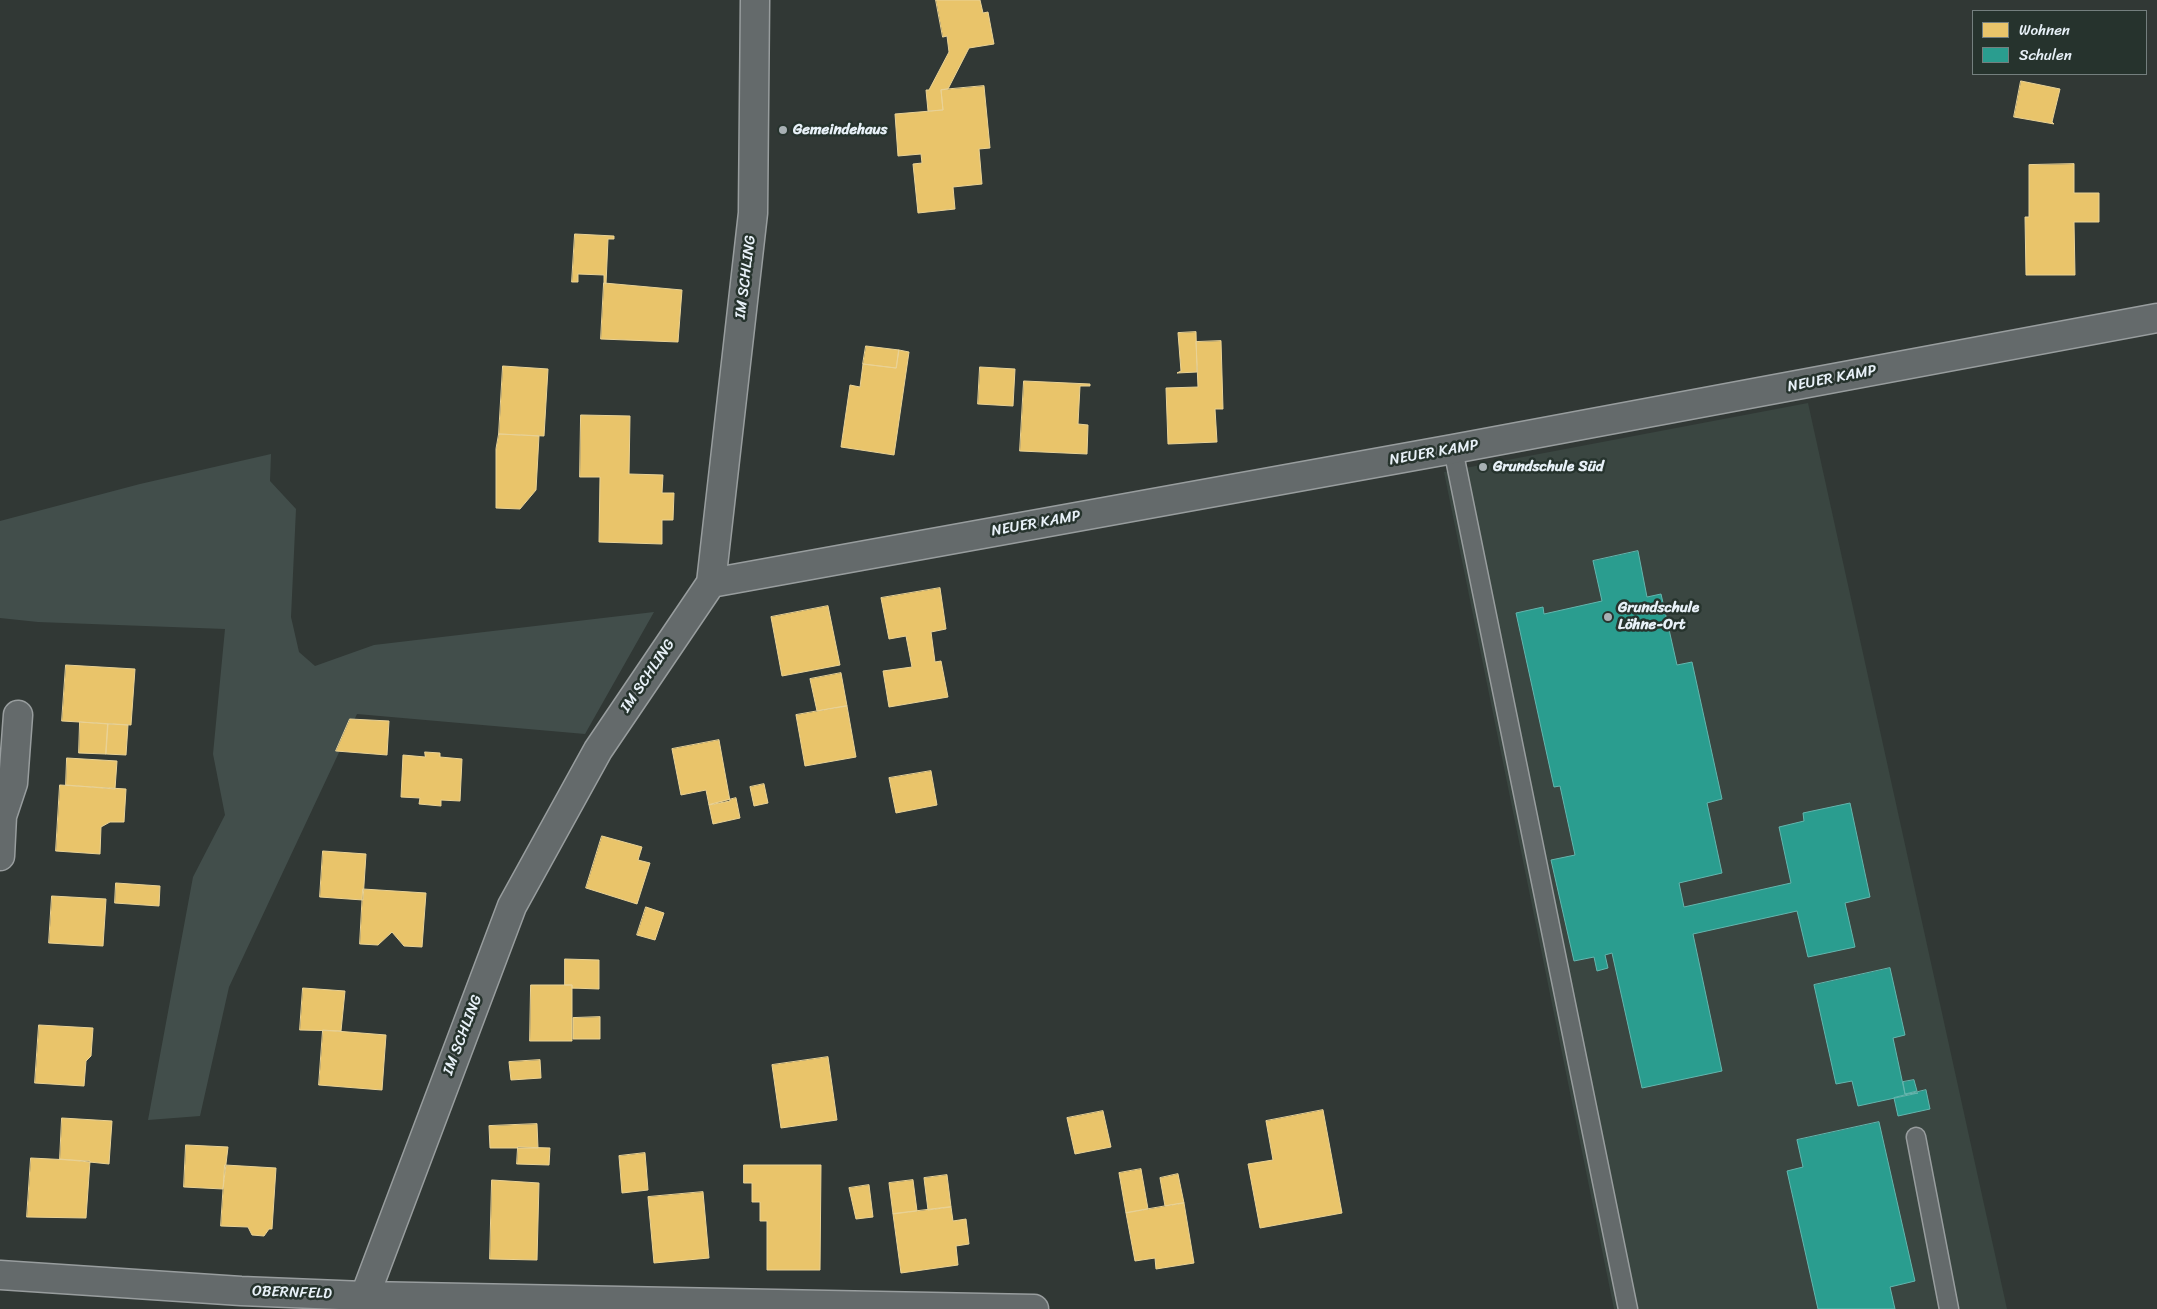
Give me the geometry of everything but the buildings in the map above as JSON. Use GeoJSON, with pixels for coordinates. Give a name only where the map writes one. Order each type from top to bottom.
{"type":"FeatureCollection","features":[{"type":"Feature","properties":{"kind":"street","name":"IM SCHLING"},"geometry":{"type":"LineString","coordinates":[[362,1303],[512,906],[598,750],[711,583],[753,213],[755,0]]}},
{"type":"Feature","properties":{"kind":"street","name":"NEUER KAMP"},"geometry":{"type":"LineString","coordinates":[[711,583],[1453,449],[2157,318]]}},
{"type":"Feature","properties":{"kind":"street"},"geometry":{"type":"LineString","coordinates":[[0,856],[1,816],[13,783],[18,715]]}},
{"type":"Feature","properties":{"kind":"street","name":"OBERNFELD"},"geometry":{"type":"LineString","coordinates":[[0,1275],[241,1291],[362,1303],[1034,1309]]}},
{"type":"Feature","properties":{"kind":"lane"},"geometry":{"type":"LineString","coordinates":[[1453,449],[1628,1309]]}},
{"type":"Feature","properties":{"kind":"lane"},"geometry":{"type":"LineString","coordinates":[[1916,1137],[1949,1309]]}},
{"type":"Feature","properties":{"kind":"shaded area"},"geometry":{"type":"Polygon","coordinates":[[[1808,403],[2007,1309],[1614,1309],[1444,472],[1808,403]]]}},
{"type":"Feature","properties":{"kind":"shaded area"},"geometry":{"type":"Polygon","coordinates":[[[271,454],[270,481],[296,509],[291,617],[299,652],[315,666],[374,645],[654,612],[585,734],[357,714],[229,987],[200,1116],[148,1120],[193,877],[225,815],[213,754],[225,629],[38,622],[0,618],[0,521],[140,484],[271,454]]]}},
{"type":"Feature","properties":{"kind":"place","name":"Gemeindehaus"},"geometry":{"type":"Point","coordinates":[783,130]}},
{"type":"Feature","properties":{"kind":"place","name":"Grundschule Süd"},"geometry":{"type":"Point","coordinates":[1483,467]}},
{"type":"Feature","properties":{"kind":"place","name":"Grundschule Löhne-Ort"},"geometry":{"type":"Point","coordinates":[1608,617]}}]}
